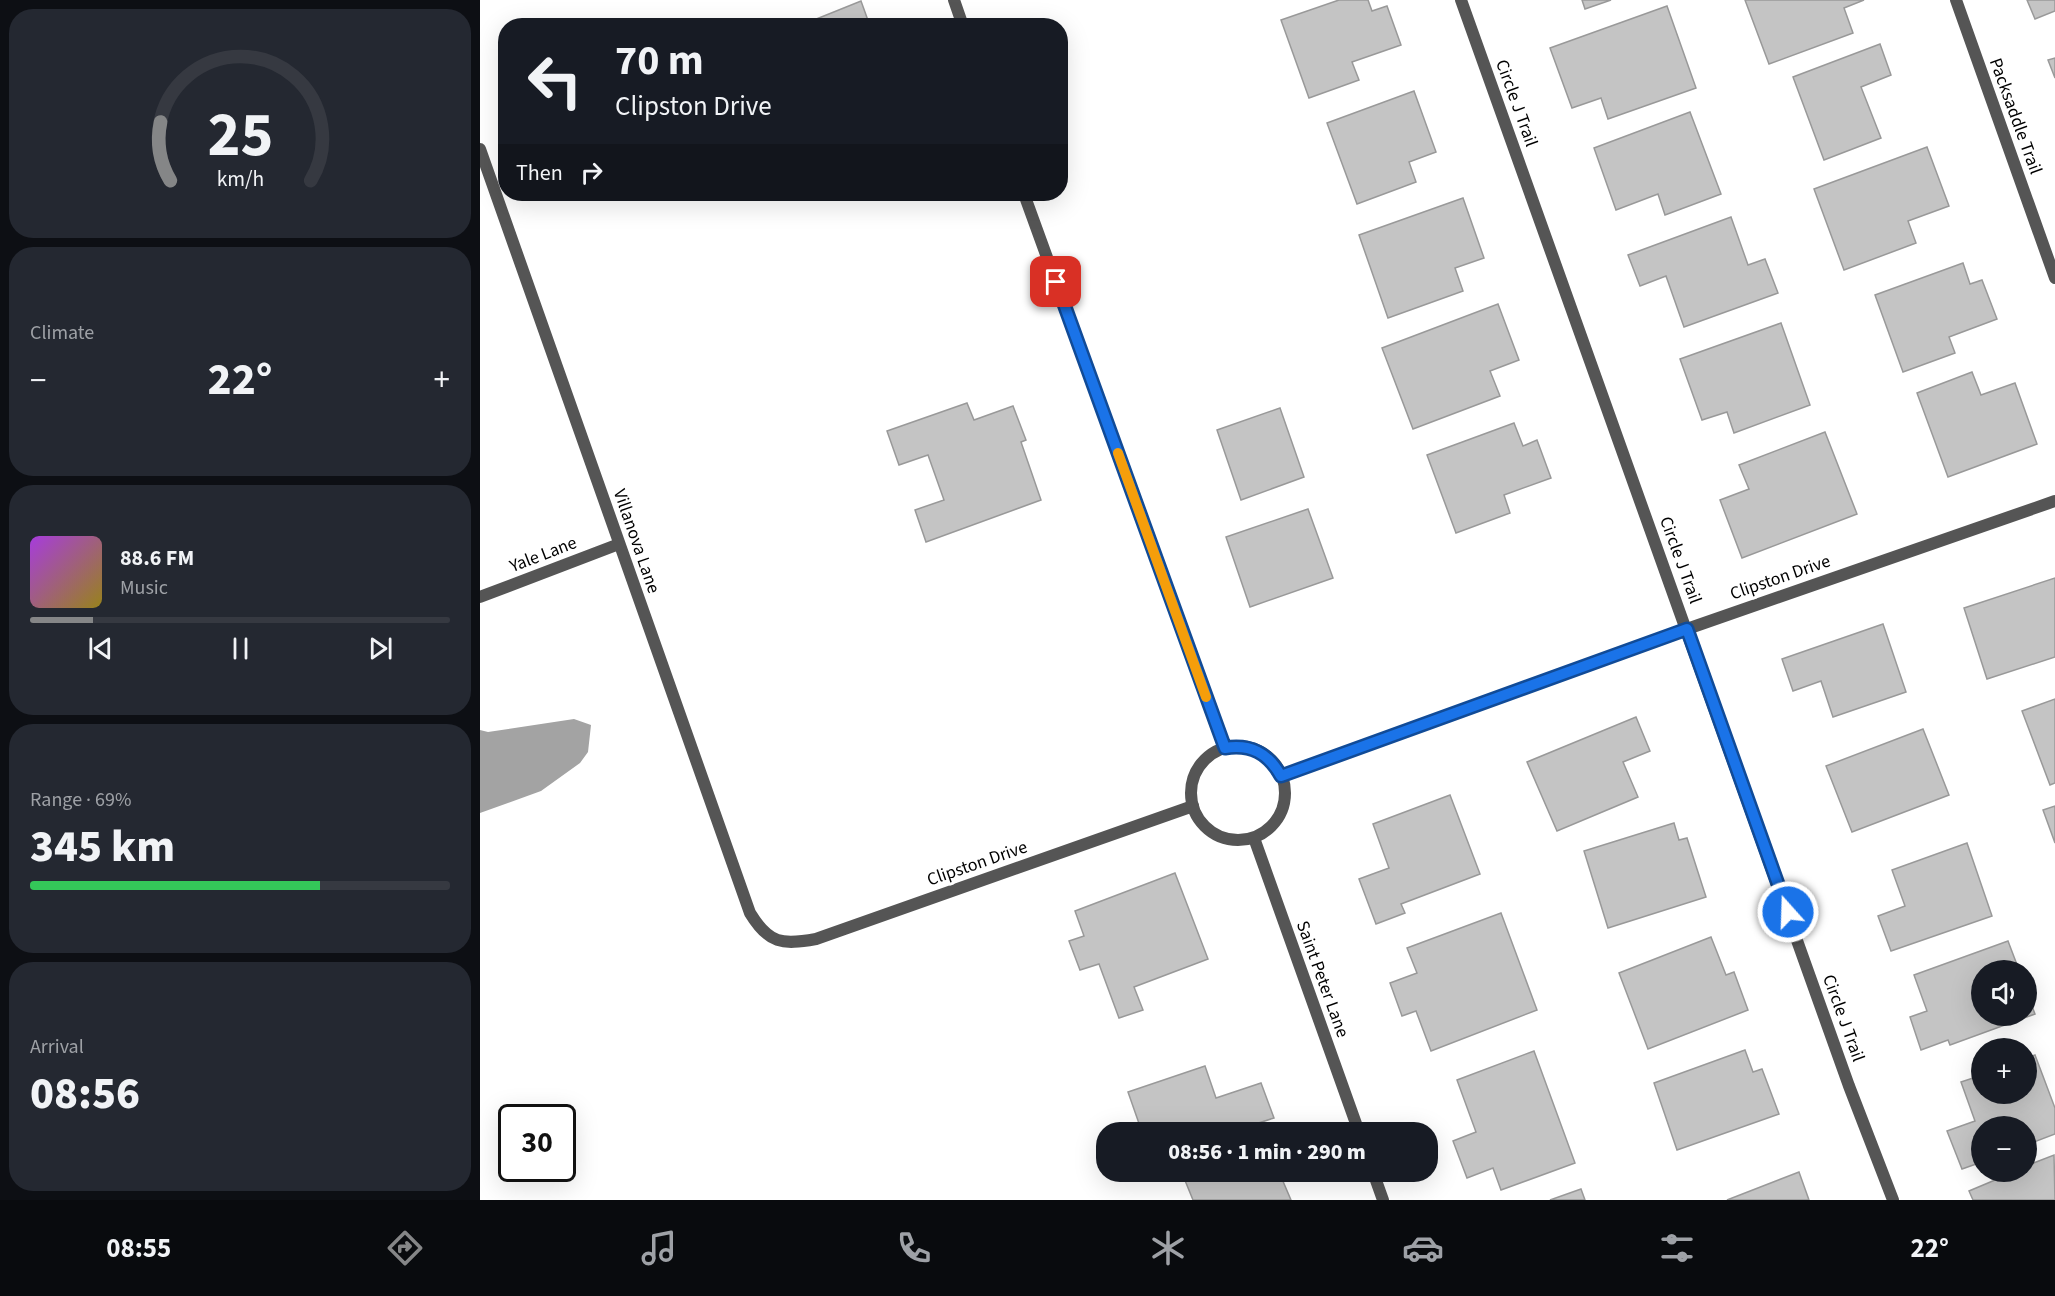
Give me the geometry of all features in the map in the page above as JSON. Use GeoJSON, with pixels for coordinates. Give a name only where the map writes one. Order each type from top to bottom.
{"type":"FeatureCollection","features":[{"type":"Feature","properties":{"kind":"street"},"geometry":{"type":"LineString","coordinates":[[954,0],[960,18]]}},
{"type":"Feature","properties":{"kind":"street","name":"Circle J Trail"},"geometry":{"type":"LineString","coordinates":[[1461,0],[1849,1086],[1893,1200]]}},
{"type":"Feature","properties":{"kind":"street","name":"Packsaddle Trail"},"geometry":{"type":"LineString","coordinates":[[1956,0],[2055,278]]}},
{"type":"Feature","properties":{"kind":"street","name":"Villanova Lane"},"geometry":{"type":"LineString","coordinates":[[480,149],[498,200]]}},
{"type":"Feature","properties":{"kind":"street","name":"Villanova Lane"},"geometry":{"type":"LineString","coordinates":[[498,201],[750,913],[760,929],[771,939]]}},
{"type":"Feature","properties":{"kind":"street"},"geometry":{"type":"LineString","coordinates":[[1027,201],[1225,748]]}},
{"type":"Feature","properties":{"kind":"street","name":"Clipston Drive"},"geometry":{"type":"LineString","coordinates":[[1281,776],[1687,629],[2055,501]]}},
{"type":"Feature","properties":{"kind":"street","name":"Yale Lane"},"geometry":{"type":"LineString","coordinates":[[480,597],[619,544]]}},
{"type":"Feature","properties":{"kind":"street"},"geometry":{"type":"LineString","coordinates":[[1238,746],[1252,748],[1264,754],[1275,764],[1281,776],[1284,801],[1281,813],[1275,823],[1254,838],[1241,840],[1217,835],[1206,828],[1198,818],[1191,794],[1197,771],[1213,753],[1238,746]]}},
{"type":"Feature","properties":{"kind":"street","name":"Clipston Drive"},"geometry":{"type":"LineString","coordinates":[[771,939],[793,944],[816,939],[1193,806]]}},
{"type":"Feature","properties":{"kind":"street","name":"Saint Peter Lane"},"geometry":{"type":"LineString","coordinates":[[1254,838],[1355,1122]]}},
{"type":"Feature","properties":{"kind":"street"},"geometry":{"type":"LineString","coordinates":[[1377,1182],[1383,1200]]}},
{"type":"Feature","properties":{"kind":"shaded area"},"geometry":{"type":"Polygon","coordinates":[[[574,719],[591,725],[588,752],[580,763],[541,791],[480,813],[480,730],[488,732],[574,719]]]}},
{"type":"Feature","properties":{"kind":"building"},"geometry":{"type":"Polygon","coordinates":[[[1339,0],[1368,0],[1372,11],[1387,6],[1401,45],[1352,62],[1359,80],[1309,98],[1281,20],[1339,0]]]}},
{"type":"Feature","properties":{"kind":"building"},"geometry":{"type":"Polygon","coordinates":[[[1582,0],[1611,0],[1585,9],[1582,0]]]}},
{"type":"Feature","properties":{"kind":"building"},"geometry":{"type":"Polygon","coordinates":[[[1745,0],[1864,0],[1844,8],[1853,33],[1769,64],[1745,0]]]}},
{"type":"Feature","properties":{"kind":"building"},"geometry":{"type":"Polygon","coordinates":[[[2027,0],[2055,0],[2055,11],[2035,19],[2027,0]]]}},
{"type":"Feature","properties":{"kind":"building"},"geometry":{"type":"Polygon","coordinates":[[[861,1],[867,18],[819,18],[861,1]]]}},
{"type":"Feature","properties":{"kind":"building"},"geometry":{"type":"Polygon","coordinates":[[[1667,6],[1696,88],[1608,119],[1601,98],[1572,108],[1550,48],[1667,6]]]}},
{"type":"Feature","properties":{"kind":"building"},"geometry":{"type":"Polygon","coordinates":[[[1880,44],[1891,75],[1861,87],[1881,138],[1824,160],[1793,77],[1880,44]]]}},
{"type":"Feature","properties":{"kind":"building"},"geometry":{"type":"Polygon","coordinates":[[[2055,58],[2055,78],[2048,60],[2055,58]]]}},
{"type":"Feature","properties":{"kind":"building"},"geometry":{"type":"Polygon","coordinates":[[[1414,91],[1436,152],[1409,162],[1416,182],[1357,204],[1327,123],[1414,91]]]}},
{"type":"Feature","properties":{"kind":"building"},"geometry":{"type":"Polygon","coordinates":[[[1690,112],[1721,194],[1665,215],[1658,194],[1616,210],[1594,148],[1690,112]]]}},
{"type":"Feature","properties":{"kind":"building"},"geometry":{"type":"Polygon","coordinates":[[[1927,147],[1949,206],[1908,221],[1916,243],[1844,270],[1814,189],[1927,147]]]}},
{"type":"Feature","properties":{"kind":"building"},"geometry":{"type":"Polygon","coordinates":[[[1463,198],[1484,258],[1455,268],[1463,291],[1388,318],[1359,235],[1463,198]]]}},
{"type":"Feature","properties":{"kind":"building"},"geometry":{"type":"Polygon","coordinates":[[[1731,217],[1748,265],[1765,259],[1778,293],[1684,327],[1666,276],[1640,286],[1628,255],[1731,217]]]}},
{"type":"Feature","properties":{"kind":"building"},"geometry":{"type":"Polygon","coordinates":[[[1963,263],[1970,284],[1982,280],[1997,319],[1949,337],[1955,353],[1903,372],[1875,295],[1963,263]]]}},
{"type":"Feature","properties":{"kind":"building"},"geometry":{"type":"Polygon","coordinates":[[[1498,304],[1519,360],[1490,371],[1500,396],[1413,429],[1382,348],[1498,304]]]}},
{"type":"Feature","properties":{"kind":"building"},"geometry":{"type":"Polygon","coordinates":[[[1781,323],[1810,405],[1734,433],[1727,412],[1702,420],[1680,359],[1781,323]]]}},
{"type":"Feature","properties":{"kind":"building"},"geometry":{"type":"Polygon","coordinates":[[[1972,372],[1981,395],[2015,383],[2037,444],[1948,477],[1917,393],[1972,372]]]}},
{"type":"Feature","properties":{"kind":"building"},"geometry":{"type":"Polygon","coordinates":[[[967,403],[974,420],[1013,406],[1026,440],[1021,442],[1041,500],[926,542],[915,510],[944,500],[928,455],[899,465],[887,431],[967,403]]]}},
{"type":"Feature","properties":{"kind":"building"},"geometry":{"type":"Polygon","coordinates":[[[1280,408],[1304,477],[1241,500],[1217,430],[1280,408]]]}},
{"type":"Feature","properties":{"kind":"building"},"geometry":{"type":"Polygon","coordinates":[[[1514,423],[1523,446],[1537,440],[1551,478],[1504,495],[1510,513],[1456,533],[1427,455],[1514,423]]]}},
{"type":"Feature","properties":{"kind":"building"},"geometry":{"type":"Polygon","coordinates":[[[1825,432],[1857,514],[1742,558],[1720,500],[1749,489],[1739,465],[1825,432]]]}},
{"type":"Feature","properties":{"kind":"building"},"geometry":{"type":"Polygon","coordinates":[[[1308,509],[1333,578],[1250,607],[1226,537],[1308,509]]]}},
{"type":"Feature","properties":{"kind":"building"},"geometry":{"type":"Polygon","coordinates":[[[2055,578],[2055,657],[1987,679],[1964,608],[2055,578]]]}},
{"type":"Feature","properties":{"kind":"building"},"geometry":{"type":"Polygon","coordinates":[[[1883,624],[1906,692],[1833,717],[1821,681],[1793,691],[1782,659],[1883,624]]]}},
{"type":"Feature","properties":{"kind":"building"},"geometry":{"type":"Polygon","coordinates":[[[2055,699],[2055,783],[2050,785],[2022,711],[2055,699]]]}},
{"type":"Feature","properties":{"kind":"building"},"geometry":{"type":"Polygon","coordinates":[[[1636,717],[1650,751],[1623,762],[1638,797],[1557,831],[1527,762],[1636,717]]]}},
{"type":"Feature","properties":{"kind":"building"},"geometry":{"type":"Polygon","coordinates":[[[1923,729],[1949,795],[1852,832],[1826,766],[1923,729]]]}},
{"type":"Feature","properties":{"kind":"building"},"geometry":{"type":"Polygon","coordinates":[[[1450,795],[1480,874],[1401,904],[1405,913],[1376,924],[1359,879],[1389,868],[1373,824],[1450,795]]]}},
{"type":"Feature","properties":{"kind":"building"},"geometry":{"type":"Polygon","coordinates":[[[2055,806],[2055,843],[2043,810],[2055,806]]]}},
{"type":"Feature","properties":{"kind":"building"},"geometry":{"type":"Polygon","coordinates":[[[1674,823],[1679,840],[1687,838],[1706,897],[1608,928],[1584,851],[1674,823]]]}},
{"type":"Feature","properties":{"kind":"building"},"geometry":{"type":"Polygon","coordinates":[[[1967,843],[1992,916],[1891,951],[1878,916],[1905,906],[1892,870],[1967,843]]]}},
{"type":"Feature","properties":{"kind":"building"},"geometry":{"type":"Polygon","coordinates":[[[1175,873],[1208,959],[1134,987],[1143,1010],[1119,1018],[1099,964],[1080,970],[1069,941],[1084,936],[1075,911],[1175,873]]]}},
{"type":"Feature","properties":{"kind":"building"},"geometry":{"type":"Polygon","coordinates":[[[1501,913],[1537,1010],[1431,1051],[1416,1011],[1402,1016],[1390,983],[1417,973],[1407,948],[1501,913]]]}},
{"type":"Feature","properties":{"kind":"building"},"geometry":{"type":"Polygon","coordinates":[[[1711,937],[1726,975],[1734,972],[1748,1010],[1648,1049],[1619,973],[1711,937]]]}},
{"type":"Feature","properties":{"kind":"building"},"geometry":{"type":"Polygon","coordinates":[[[2008,941],[2015,960],[1971,960],[1971,1026],[2002,1026],[1950,1045],[1948,1040],[1921,1050],[1910,1017],[1927,1011],[1914,975],[2008,941]]]}},
{"type":"Feature","properties":{"kind":"building"},"geometry":{"type":"Polygon","coordinates":[[[1745,1050],[1753,1072],[1762,1069],[1779,1114],[1677,1150],[1654,1083],[1745,1050]]]}},
{"type":"Feature","properties":{"kind":"building"},"geometry":{"type":"Polygon","coordinates":[[[1534,1051],[1575,1163],[1501,1190],[1493,1168],[1467,1178],[1453,1141],[1476,1132],[1457,1080],[1534,1051]]]}},
{"type":"Feature","properties":{"kind":"building"},"geometry":{"type":"Polygon","coordinates":[[[2037,1060],[2055,1108],[2055,1134],[2037,1141],[2037,1116],[1973,1116],[1961,1082],[1971,1079],[1971,1104],[2037,1104],[2037,1060]]]}},
{"type":"Feature","properties":{"kind":"building"},"geometry":{"type":"Polygon","coordinates":[[[1205,1066],[1216,1098],[1261,1083],[1274,1118],[1262,1122],[1138,1122],[1128,1092],[1205,1066]]]}},
{"type":"Feature","properties":{"kind":"building"},"geometry":{"type":"Polygon","coordinates":[[[1971,1122],[1971,1166],[1962,1169],[1947,1131],[1971,1122]]]}},
{"type":"Feature","properties":{"kind":"building"},"geometry":{"type":"Polygon","coordinates":[[[2054,1155],[2055,1200],[1973,1200],[1969,1191],[1990,1182],[2037,1182],[2037,1162],[2054,1155]]]}},
{"type":"Feature","properties":{"kind":"building"},"geometry":{"type":"Polygon","coordinates":[[[1799,1172],[1809,1200],[1727,1200],[1799,1172]]]}},
{"type":"Feature","properties":{"kind":"building"},"geometry":{"type":"Polygon","coordinates":[[[1186,1182],[1283,1182],[1291,1200],[1193,1200],[1186,1182]]]}},
{"type":"Feature","properties":{"kind":"building"},"geometry":{"type":"Polygon","coordinates":[[[1581,1189],[1585,1200],[1550,1200],[1581,1189]]]}},
{"type":"Feature","properties":{"kind":"slow traffic"},"geometry":{"type":"LineString","coordinates":[[1118,453],[1206,697]]}},
{"type":"Feature","properties":{"kind":"route"},"geometry":{"type":"LineString","coordinates":[[1056,282],[1225,748],[1238,746],[1252,748],[1264,754],[1275,764],[1281,776],[1687,629],[1788,912]]}}]}
